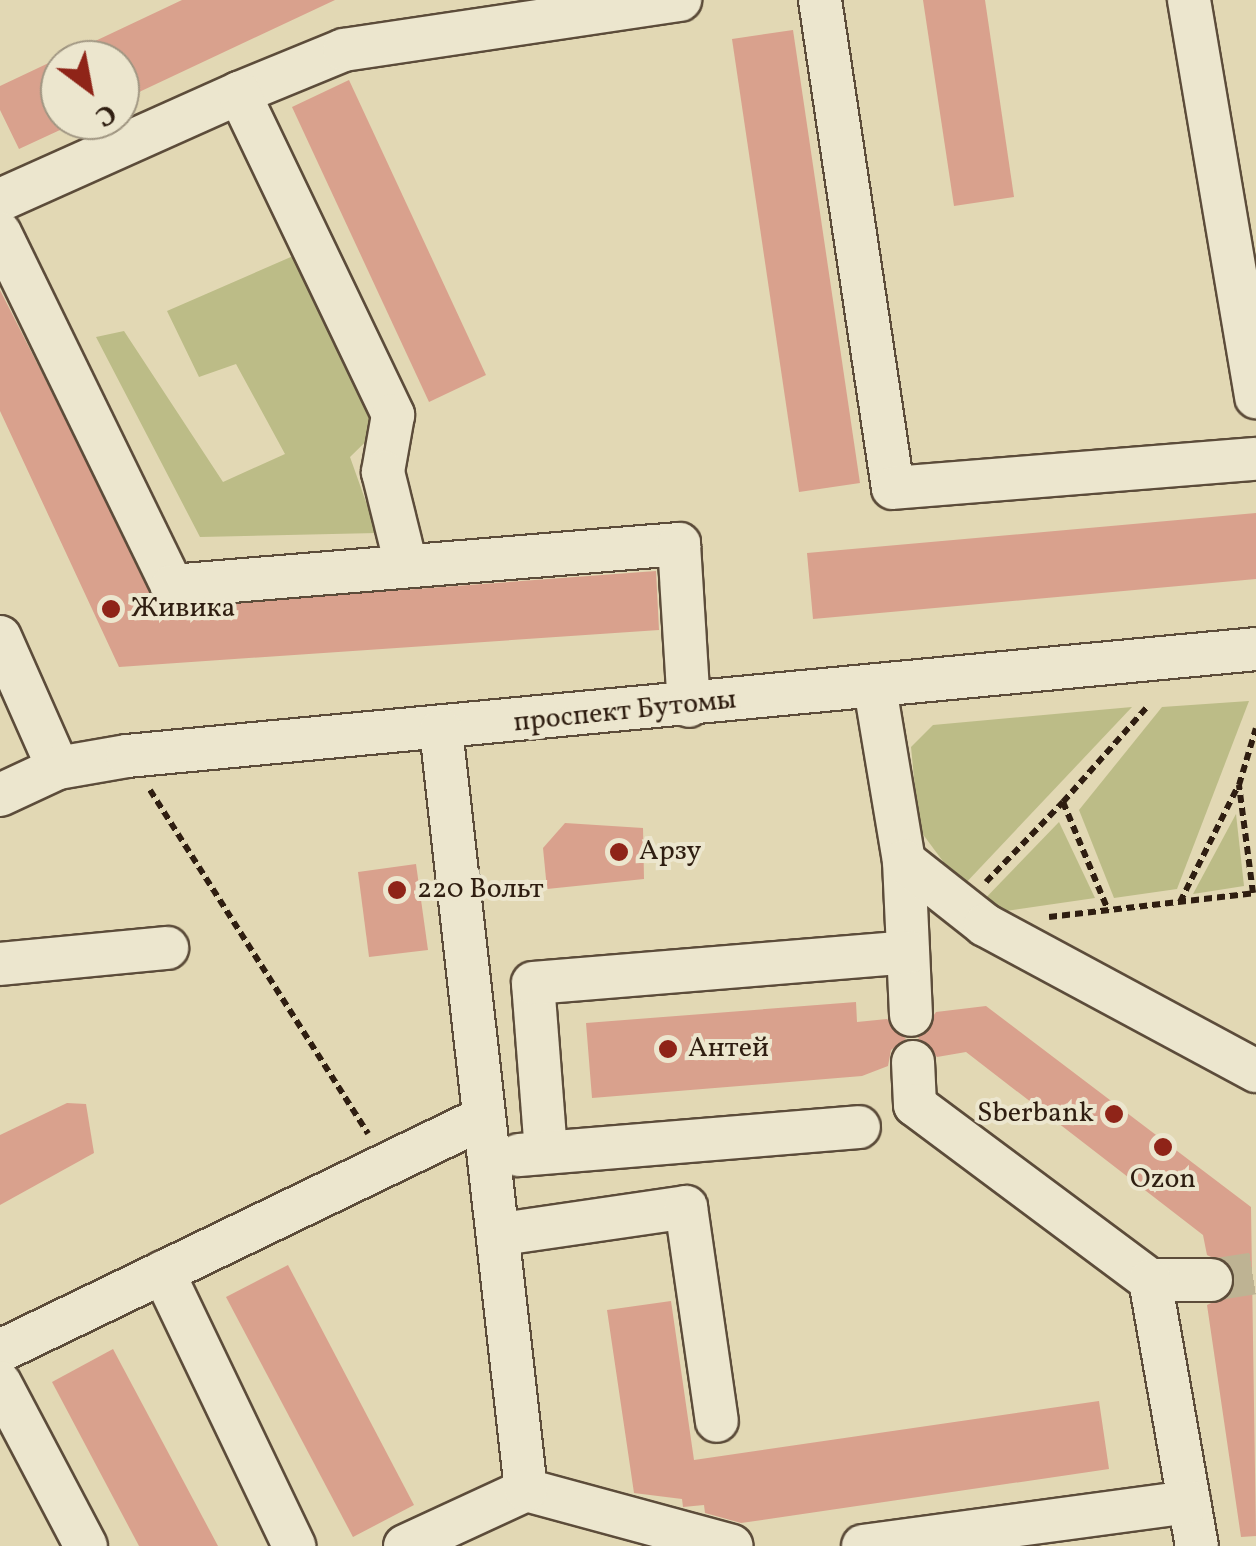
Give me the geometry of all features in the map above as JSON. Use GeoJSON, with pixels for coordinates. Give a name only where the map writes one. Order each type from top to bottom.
{"type":"FeatureCollection","features":[{"type":"Feature","properties":{"kind":"street"},"geometry":{"type":"LineString","coordinates":[[0,200],[344,50],[680,0]]}},
{"type":"Feature","properties":{"kind":"street"},"geometry":{"type":"LineString","coordinates":[[820,0],[893,488],[1256,459]]}},
{"type":"Feature","properties":{"kind":"street"},"geometry":{"type":"LineString","coordinates":[[1190,0],[1256,397]]}},
{"type":"Feature","properties":{"kind":"street"},"geometry":{"type":"LineString","coordinates":[[239,93],[393,415],[383,472],[406,564]]}},
{"type":"Feature","properties":{"kind":"street"},"geometry":{"type":"LineString","coordinates":[[0,232],[172,586],[680,544],[689,706]]}},
{"type":"Feature","properties":{"kind":"street"},"geometry":{"type":"LineString","coordinates":[[0,637],[58,768]]}},
{"type":"Feature","properties":{"kind":"street","name":"проспект Бутомы"},"geometry":{"type":"LineString","coordinates":[[0,795],[58,768],[1256,650]]}},
{"type":"Feature","properties":{"kind":"street"},"geometry":{"type":"LineString","coordinates":[[875,688],[904,862],[911,1016]]}},
{"type":"Feature","properties":{"kind":"street"},"geometry":{"type":"LineString","coordinates":[[441,730],[484,1138],[502,1234],[526,1490]]}},
{"type":"Feature","properties":{"kind":"street"},"geometry":{"type":"LineString","coordinates":[[904,862],[974,916],[1256,1070]]}},
{"type":"Feature","properties":{"kind":"street"},"geometry":{"type":"LineString","coordinates":[[0,964],[168,948]]}},
{"type":"Feature","properties":{"kind":"street"},"geometry":{"type":"LineString","coordinates":[[468,988],[908,952]]}},
{"type":"Feature","properties":{"kind":"street"},"geometry":{"type":"LineString","coordinates":[[533,983],[546,1152]]}},
{"type":"Feature","properties":{"kind":"street"},"geometry":{"type":"LineString","coordinates":[[912,1062],[914,1105],[1150,1280],[1211,1280]]}},
{"type":"Feature","properties":{"kind":"street"},"geometry":{"type":"LineString","coordinates":[[0,1351],[387,1164],[484,1138],[546,1152],[859,1127]]}},
{"type":"Feature","properties":{"kind":"street"},"geometry":{"type":"LineString","coordinates":[[502,1234],[686,1207],[717,1421]]}},
{"type":"Feature","properties":{"kind":"street"},"geometry":{"type":"LineString","coordinates":[[163,1272],[294,1546]]}},
{"type":"Feature","properties":{"kind":"street"},"geometry":{"type":"LineString","coordinates":[[1150,1280],[1197,1546]]}},
{"type":"Feature","properties":{"kind":"street"},"geometry":{"type":"LineString","coordinates":[[0,1383],[86,1546]]}},
{"type":"Feature","properties":{"kind":"street"},"geometry":{"type":"LineString","coordinates":[[406,1546],[526,1490],[732,1546]]}},
{"type":"Feature","properties":{"kind":"street"},"geometry":{"type":"LineString","coordinates":[[882,1545],[1190,1502]]}},
{"type":"Feature","properties":{"kind":"path"},"geometry":{"type":"LineString","coordinates":[[974,916],[1062,802],[1148,706]]}},
{"type":"Feature","properties":{"kind":"path"},"geometry":{"type":"LineString","coordinates":[[1180,902],[1239,785],[1256,728]]}},
{"type":"Feature","properties":{"kind":"path"},"geometry":{"type":"LineString","coordinates":[[141,776],[387,1164]]}},
{"type":"Feature","properties":{"kind":"path"},"geometry":{"type":"LineString","coordinates":[[974,916],[1108,910],[1254,893],[1239,785]]}},
{"type":"Feature","properties":{"kind":"path"},"geometry":{"type":"LineString","coordinates":[[1062,802],[1108,910]]}},
{"type":"Feature","properties":{"kind":"green space"},"geometry":{"type":"Polygon","coordinates":[[[300,253],[393,415],[350,457],[377,533],[200,537],[96,337],[124,331],[223,482],[285,454],[236,364],[199,377],[167,311],[300,253]]]}},
{"type":"Feature","properties":{"kind":"green space"},"geometry":{"type":"Polygon","coordinates":[[[1249,701],[1177,889],[1114,898],[1079,810],[1162,707],[1249,701]]]}},
{"type":"Feature","properties":{"kind":"green space"},"geometry":{"type":"Polygon","coordinates":[[[1132,707],[962,887],[919,829],[911,747],[933,725],[1132,707]]]}},
{"type":"Feature","properties":{"kind":"green space"},"geometry":{"type":"Polygon","coordinates":[[[1236,814],[1244,886],[1193,894],[1236,814]]]}},
{"type":"Feature","properties":{"kind":"green space"},"geometry":{"type":"Polygon","coordinates":[[[1059,822],[1095,898],[992,913],[977,907],[1059,822]]]}},
{"type":"Feature","properties":{"kind":"building"},"geometry":{"type":"Polygon","coordinates":[[[182,0],[335,0],[140,92],[140,40],[97,40],[182,0]]]}},
{"type":"Feature","properties":{"kind":"building"},"geometry":{"type":"Polygon","coordinates":[[[923,0],[985,0],[1014,197],[954,206],[923,0]]]}},
{"type":"Feature","properties":{"kind":"building"},"geometry":{"type":"Polygon","coordinates":[[[793,30],[860,483],[799,492],[732,39],[793,30]]]}},
{"type":"Feature","properties":{"kind":"building"},"geometry":{"type":"Polygon","coordinates":[[[40,67],[40,139],[19,149],[0,110],[0,86],[40,67]]]}},
{"type":"Feature","properties":{"kind":"building"},"geometry":{"type":"Polygon","coordinates":[[[349,80],[486,375],[429,402],[292,107],[349,80]]]}},
{"type":"Feature","properties":{"kind":"building"},"geometry":{"type":"Polygon","coordinates":[[[0,290],[161,608],[656,571],[659,630],[119,667],[0,411],[0,290]]]}},
{"type":"Feature","properties":{"kind":"building"},"geometry":{"type":"Polygon","coordinates":[[[1256,513],[1256,579],[813,619],[807,553],[1256,513]]]}},
{"type":"Feature","properties":{"kind":"building"},"geometry":{"type":"Polygon","coordinates":[[[565,823],[643,828],[644,879],[547,889],[543,848],[565,823]]]}},
{"type":"Feature","properties":{"kind":"building"},"geometry":{"type":"Polygon","coordinates":[[[416,864],[428,950],[369,957],[358,872],[416,864]]]}},
{"type":"Feature","properties":{"kind":"building"},"geometry":{"type":"Polygon","coordinates":[[[856,1002],[857,1022],[887,1019],[906,1039],[891,1050],[888,1066],[862,1076],[592,1098],[586,1023],[856,1002]]]}},
{"type":"Feature","properties":{"kind":"building"},"geometry":{"type":"Polygon","coordinates":[[[986,1006],[1251,1207],[1256,1536],[1241,1537],[1207,1305],[1232,1293],[1233,1268],[1207,1255],[1203,1235],[966,1052],[937,1057],[918,1038],[936,1012],[986,1006]]]}},
{"type":"Feature","properties":{"kind":"building"},"geometry":{"type":"Polygon","coordinates":[[[67,1103],[86,1104],[94,1153],[0,1205],[0,1135],[67,1103]]]}},
{"type":"Feature","properties":{"kind":"building"},"geometry":{"type":"Polygon","coordinates":[[[288,1265],[414,1505],[353,1537],[226,1297],[288,1265]]]}},
{"type":"Feature","properties":{"kind":"building"},"geometry":{"type":"Polygon","coordinates":[[[671,1301],[694,1460],[1099,1401],[1109,1469],[741,1523],[705,1513],[704,1505],[683,1507],[682,1499],[634,1493],[607,1310],[671,1301]]]}},
{"type":"Feature","properties":{"kind":"building"},"geometry":{"type":"Polygon","coordinates":[[[113,1349],[218,1546],[139,1546],[52,1382],[113,1349]]]}},
{"type":"Feature","properties":{"kind":"tunnel"},"geometry":{"type":"LineString","coordinates":[[1211,1280],[1256,1273]]}},
{"type":"Feature","properties":{"kind":"place","name":"Живика"},"geometry":{"type":"Point","coordinates":[111,609]}},
{"type":"Feature","properties":{"kind":"place","name":"Арзу"},"geometry":{"type":"Point","coordinates":[619,852]}},
{"type":"Feature","properties":{"kind":"place","name":"220 Вольт"},"geometry":{"type":"Point","coordinates":[397,890]}},
{"type":"Feature","properties":{"kind":"place","name":"Антей"},"geometry":{"type":"Point","coordinates":[668,1049]}},
{"type":"Feature","properties":{"kind":"place","name":"Sberbank"},"geometry":{"type":"Point","coordinates":[1114,1114]}},
{"type":"Feature","properties":{"kind":"place","name":"Ozon"},"geometry":{"type":"Point","coordinates":[1163,1147]}}]}
